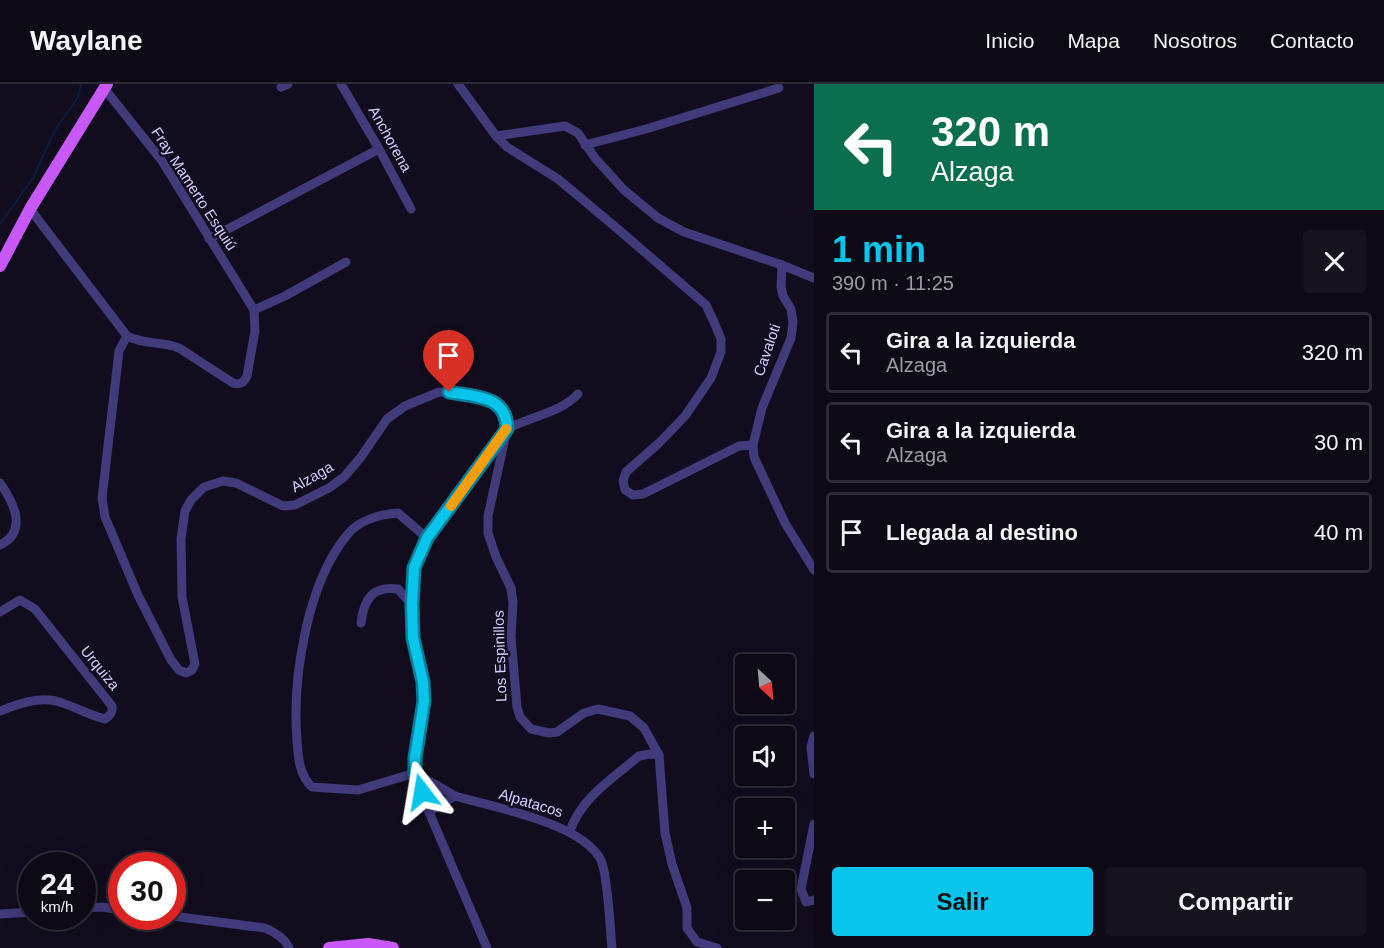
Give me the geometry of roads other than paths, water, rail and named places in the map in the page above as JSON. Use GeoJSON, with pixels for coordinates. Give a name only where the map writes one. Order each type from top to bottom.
{"type":"FeatureCollection","features":[{"type":"Feature","properties":{"kind":"main road"},"geometry":{"type":"LineString","coordinates":[[0,266],[30,209],[106,86]]}},
{"type":"Feature","properties":{"kind":"main road"},"geometry":{"type":"LineString","coordinates":[[328,948],[368,944],[393,948]]}},
{"type":"Feature","properties":{"kind":"street","name":"Anchorena"},"geometry":{"type":"LineString","coordinates":[[341,84],[380,149],[411,209]]}},
{"type":"Feature","properties":{"kind":"street"},"geometry":{"type":"LineString","coordinates":[[458,84],[496,136],[507,147],[558,179],[706,304],[721,339],[721,352],[711,378],[685,416],[626,472],[622,481],[625,490],[633,495],[643,494],[739,446],[753,445],[754,457],[785,523],[814,570]]}},
{"type":"Feature","properties":{"kind":"street","name":"Fray Mamerto Esquiú"},"geometry":{"type":"LineString","coordinates":[[106,86],[162,161],[254,310]]}},
{"type":"Feature","properties":{"kind":"street"},"geometry":{"type":"LineString","coordinates":[[585,145],[646,129],[779,88]]}},
{"type":"Feature","properties":{"kind":"street"},"geometry":{"type":"LineString","coordinates":[[496,136],[565,126],[578,133],[585,145],[624,190],[658,218],[684,232],[814,278]]}},
{"type":"Feature","properties":{"kind":"street"},"geometry":{"type":"LineString","coordinates":[[210,239],[380,149]]}},
{"type":"Feature","properties":{"kind":"street"},"geometry":{"type":"LineString","coordinates":[[30,209],[128,336],[137,341],[172,345],[179,348],[238,384],[247,376],[255,331],[254,310],[285,296],[346,262]]}},
{"type":"Feature","properties":{"kind":"street","name":"Cavaloti"},"geometry":{"type":"LineString","coordinates":[[753,445],[762,408],[791,338],[793,322],[791,309],[783,296],[781,286],[782,265]]}},
{"type":"Feature","properties":{"kind":"street","name":"Alzaga"},"geometry":{"type":"LineString","coordinates":[[128,336],[119,351],[102,498],[110,532],[138,595],[175,666],[186,673],[192,670],[195,664],[182,597],[182,523],[191,500],[204,487],[223,481],[236,483],[283,506],[295,505],[329,488],[344,477],[387,419],[405,406],[439,392],[495,401],[507,417],[507,429]]}},
{"type":"Feature","properties":{"kind":"street"},"geometry":{"type":"LineString","coordinates":[[487,948],[429,812],[415,773],[415,758],[424,701],[423,682],[413,638],[414,568],[427,538],[507,429],[523,420],[569,404],[578,394]]}},
{"type":"Feature","properties":{"kind":"street","name":"Los Espinillos"},"geometry":{"type":"LineString","coordinates":[[507,429],[488,516],[488,533],[496,557],[511,588],[513,602],[511,637],[517,707],[520,717],[531,729],[549,733],[557,732],[584,714],[598,709],[630,716],[644,728],[658,755],[665,833],[672,864],[687,908],[687,928],[697,942],[717,948]]}},
{"type":"Feature","properties":{"kind":"street"},"geometry":{"type":"LineString","coordinates":[[0,483],[12,504],[16,522],[16,531],[9,540],[0,545]]}},
{"type":"Feature","properties":{"kind":"street"},"geometry":{"type":"LineString","coordinates":[[415,773],[358,790],[312,787],[307,782],[299,758],[296,690],[304,637],[316,594],[330,563],[348,533],[361,523],[386,514],[398,513],[427,538]]}},
{"type":"Feature","properties":{"kind":"street"},"geometry":{"type":"LineString","coordinates":[[361,622],[368,598],[381,589],[398,589],[412,605]]}},
{"type":"Feature","properties":{"kind":"street","name":"Urquiza"},"geometry":{"type":"LineString","coordinates":[[0,612],[20,600],[35,609],[112,706],[110,716],[105,719],[56,701],[38,700],[0,711]]}},
{"type":"Feature","properties":{"kind":"street"},"geometry":{"type":"LineString","coordinates":[[814,736],[811,747],[814,774]]}},
{"type":"Feature","properties":{"kind":"street"},"geometry":{"type":"LineString","coordinates":[[570,831],[574,816],[584,804],[631,762],[639,756],[650,753],[658,755]]}},
{"type":"Feature","properties":{"kind":"street","name":"Alpatacos"},"geometry":{"type":"LineString","coordinates":[[415,773],[455,796],[570,831],[592,849],[601,860],[604,873],[612,948]]}},
{"type":"Feature","properties":{"kind":"street"},"geometry":{"type":"LineString","coordinates":[[429,812],[455,796]]}},
{"type":"Feature","properties":{"kind":"street"},"geometry":{"type":"LineString","coordinates":[[814,824],[801,889],[806,902],[814,900]]}},
{"type":"Feature","properties":{"kind":"street"},"geometry":{"type":"LineString","coordinates":[[0,914],[18,913]]}},
{"type":"Feature","properties":{"kind":"street"},"geometry":{"type":"LineString","coordinates":[[186,918],[265,928],[274,932],[287,943],[289,948]]}},
{"type":"Feature","properties":{"kind":"waterway"},"geometry":{"type":"LineString","coordinates":[[0,224],[33,178],[54,132],[78,97],[81,84]]}}]}
